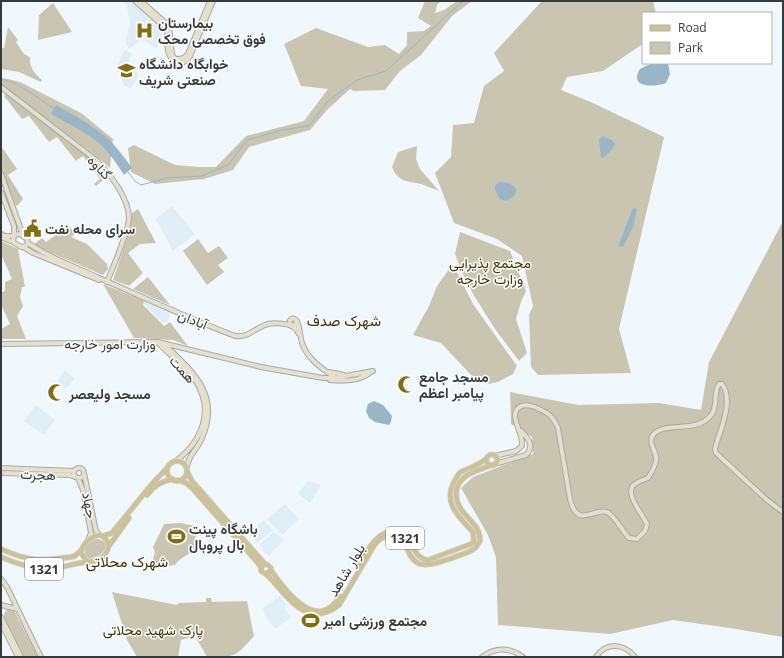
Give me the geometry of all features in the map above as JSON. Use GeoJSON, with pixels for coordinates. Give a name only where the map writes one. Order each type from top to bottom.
{"type":"FeatureCollection","features":[{"type":"Feature","properties":{"kind":"main road"},"geometry":{"type":"LineString","coordinates":[[135,1],[168,27]]}},
{"type":"Feature","properties":{"kind":"main road"},"geometry":{"type":"LineString","coordinates":[[141,1],[168,27],[172,54],[175,59],[184,58],[188,54],[210,1]]}},
{"type":"Feature","properties":{"kind":"main road"},"geometry":{"type":"LineString","coordinates":[[168,27],[168,49],[170,58],[181,64],[190,56],[214,1]]}},
{"type":"Feature","properties":{"kind":"main road","name":"گناوه"},"geometry":{"type":"LineString","coordinates":[[2,90],[96,160],[107,171],[123,197],[128,207],[129,219],[107,282]]}},
{"type":"Feature","properties":{"kind":"main road"},"geometry":{"type":"LineString","coordinates":[[1,174],[23,235],[28,243],[23,247],[1,237]]}},
{"type":"Feature","properties":{"kind":"main road"},"geometry":{"type":"LineString","coordinates":[[1,192],[14,226],[13,242]]}},
{"type":"Feature","properties":{"kind":"main road"},"geometry":{"type":"LineString","coordinates":[[1,234],[6,236],[19,234],[23,235]]}},
{"type":"Feature","properties":{"kind":"main road","name":"آبادان"},"geometry":{"type":"LineString","coordinates":[[28,243],[107,282],[178,314],[235,336],[250,334],[265,324],[291,326]]}},
{"type":"Feature","properties":{"kind":"main road","name":"آبادان"},"geometry":{"type":"LineString","coordinates":[[23,247],[32,253],[100,281],[107,282]]}},
{"type":"Feature","properties":{"kind":"main road"},"geometry":{"type":"LineString","coordinates":[[297,321],[294,319],[290,320],[289,322],[291,326],[300,334]]}},
{"type":"Feature","properties":{"kind":"main road","name":"آبادان"},"geometry":{"type":"LineString","coordinates":[[280,324],[290,320]]}},
{"type":"Feature","properties":{"kind":"main road"},"geometry":{"type":"LineString","coordinates":[[291,326],[295,325],[297,321]]}},
{"type":"Feature","properties":{"kind":"main road"},"geometry":{"type":"LineString","coordinates":[[297,321],[300,334],[308,354],[317,365],[340,381]]}},
{"type":"Feature","properties":{"kind":"main road","name":"وزارت امور خارجه"},"geometry":{"type":"LineString","coordinates":[[1,344],[158,342],[261,367],[323,378],[335,378],[373,371],[367,376],[356,380],[340,381],[325,380],[288,372]]}},
{"type":"Feature","properties":{"kind":"main road","name":"همت"},"geometry":{"type":"LineString","coordinates":[[158,342],[194,380],[203,401],[204,411],[201,430],[194,444],[176,461]]}},
{"type":"Feature","properties":{"kind":"main road","name":"همت"},"geometry":{"type":"LineString","coordinates":[[164,344],[197,377],[207,401],[208,423],[201,440],[188,460],[187,469]]}},
{"type":"Feature","properties":{"kind":"main road"},"geometry":{"type":"LineString","coordinates":[[176,356],[175,351],[177,347]]}},
{"type":"Feature","properties":{"kind":"main road"},"geometry":{"type":"LineString","coordinates":[[325,370],[348,376]]}},
{"type":"Feature","properties":{"kind":"main road"},"geometry":{"type":"LineString","coordinates":[[323,378],[327,376],[325,370]]}},
{"type":"Feature","properties":{"kind":"main road"},"geometry":{"type":"LineString","coordinates":[[356,375],[358,377],[356,380]]}},
{"type":"Feature","properties":{"kind":"main road","name":"1321"},"geometry":{"type":"LineString","coordinates":[[495,456],[520,449],[523,444],[515,417],[515,411],[520,407],[527,405],[549,413],[554,418],[558,428],[571,505],[578,513],[585,516],[602,511],[607,512],[613,517],[629,538],[637,539],[645,531],[647,524],[637,508],[631,492],[632,486],[648,478],[656,462],[656,454],[652,448],[651,439],[653,434],[660,430],[673,427],[692,426],[702,422],[711,415],[716,406],[716,388],[719,384],[722,384],[725,387],[727,396],[726,411],[716,445],[716,452],[767,500],[783,512]]}},
{"type":"Feature","properties":{"kind":"main road","name":"بلوار شاهد"},"geometry":{"type":"LineString","coordinates":[[440,559],[473,550],[480,541],[480,533],[478,529],[462,511],[456,498],[456,491],[460,481],[466,476],[529,452],[529,441],[520,431]]}},
{"type":"Feature","properties":{"kind":"main road"},"geometry":{"type":"LineString","coordinates":[[183,456],[185,459],[191,454]]}},
{"type":"Feature","properties":{"kind":"main road"},"geometry":{"type":"LineString","coordinates":[[490,455],[495,456],[497,460],[493,465],[488,464],[486,459],[490,455]]}},
{"type":"Feature","properties":{"kind":"main road","name":"بلوار شاهد"},"geometry":{"type":"LineString","coordinates":[[270,570],[301,606],[312,610],[323,610],[338,601],[379,540],[390,536],[395,536],[405,545],[413,559],[420,564],[431,564],[471,544],[474,542],[473,532],[457,515],[452,506],[450,496],[456,477],[462,472],[486,459]]}},
{"type":"Feature","properties":{"kind":"main road"},"geometry":{"type":"LineString","coordinates":[[176,461],[182,463],[187,469],[192,481],[265,564],[269,565],[270,570],[266,574],[262,573],[258,563],[193,489],[186,483],[173,479],[162,482],[153,487],[144,497],[109,546],[107,552],[100,559],[89,562],[86,561],[82,556],[82,549],[88,541],[94,537],[112,533],[172,462],[176,461]]}},
{"type":"Feature","properties":{"kind":"main road"},"geometry":{"type":"LineString","coordinates":[[168,467],[169,475],[173,479]]}},
{"type":"Feature","properties":{"kind":"main road","name":"هجرت"},"geometry":{"type":"LineString","coordinates":[[1,468],[74,471]]}},
{"type":"Feature","properties":{"kind":"main road"},"geometry":{"type":"LineString","coordinates":[[80,468],[84,473],[82,477],[76,478],[74,471],[80,468]]}},
{"type":"Feature","properties":{"kind":"main road"},"geometry":{"type":"LineString","coordinates":[[178,480],[186,476],[187,469]]}},
{"type":"Feature","properties":{"kind":"main road","name":"هجرت"},"geometry":{"type":"LineString","coordinates":[[1,473],[70,475],[76,478]]}},
{"type":"Feature","properties":{"kind":"main road","name":"جهاد"},"geometry":{"type":"LineString","coordinates":[[84,473],[96,531],[101,536]]}},
{"type":"Feature","properties":{"kind":"main road","name":"جهاد"},"geometry":{"type":"LineString","coordinates":[[76,478],[83,490],[91,533],[88,541]]}},
{"type":"Feature","properties":{"kind":"main road"},"geometry":{"type":"LineString","coordinates":[[101,536],[107,540],[109,546]]}},
{"type":"Feature","properties":{"kind":"main road","name":"1321"},"geometry":{"type":"LineString","coordinates":[[1,549],[24,558],[38,561],[75,556],[82,549]]}},
{"type":"Feature","properties":{"kind":"main road","name":"1321"},"geometry":{"type":"LineString","coordinates":[[1,558],[40,569],[56,568],[89,562]]}},
{"type":"Feature","properties":{"kind":"main road"},"geometry":{"type":"LineString","coordinates":[[260,568],[265,564]]}},
{"type":"Feature","properties":{"kind":"main road","name":"بلوار شاهد"},"geometry":{"type":"LineString","coordinates":[[266,574],[297,607],[305,612],[317,615],[327,613],[337,607],[352,579]]}},
{"type":"Feature","properties":{"kind":"main road"},"geometry":{"type":"LineString","coordinates":[[1,579],[7,587],[41,657]]}},
{"type":"Feature","properties":{"kind":"main road"},"geometry":{"type":"LineString","coordinates":[[1,605],[18,610]]}},
{"type":"Feature","properties":{"kind":"main road"},"geometry":{"type":"LineString","coordinates":[[1,617],[21,657]]}},
{"type":"Feature","properties":{"kind":"main road"},"geometry":{"type":"LineString","coordinates":[[1,623],[18,657]]}},
{"type":"Feature","properties":{"kind":"main road"},"geometry":{"type":"LineString","coordinates":[[596,657],[606,648],[614,646],[630,651],[635,657]]}},
{"type":"Feature","properties":{"kind":"main road"},"geometry":{"type":"LineString","coordinates":[[482,657],[490,652],[500,649],[514,652],[523,657]]}},
{"type":"Feature","properties":{"kind":"shaded area","name":"بیمارستان فوق تخصصی محک"},"geometry":{"type":"Polygon","coordinates":[[[124,1],[133,1],[160,25],[162,35],[157,49],[142,39],[129,49],[125,42],[130,25],[127,6],[124,1]]]}},
{"type":"Feature","properties":{"kind":"shaded area","name":"خوابگاه دانشگاه صنعتی شریف"},"geometry":{"type":"Polygon","coordinates":[[[125,50],[132,54],[127,65],[139,74],[131,89],[124,85],[116,68],[125,50]]]}},
{"type":"Feature","properties":{"kind":"shaded area"},"geometry":{"type":"Polygon","coordinates":[[[172,206],[195,234],[173,251],[156,219],[172,206]]]}},
{"type":"Feature","properties":{"kind":"shaded area"},"geometry":{"type":"Polygon","coordinates":[[[145,302],[170,313],[168,321],[163,323],[144,304],[145,302]]]}},
{"type":"Feature","properties":{"kind":"shaded area"},"geometry":{"type":"Polygon","coordinates":[[[65,370],[75,379],[65,389],[57,381],[65,370]]]}},
{"type":"Feature","properties":{"kind":"shaded area"},"geometry":{"type":"Polygon","coordinates":[[[36,405],[55,420],[44,435],[24,421],[36,405]]]}},
{"type":"Feature","properties":{"kind":"shaded area"},"geometry":{"type":"Polygon","coordinates":[[[308,481],[321,485],[310,503],[298,494],[308,481]]]}},
{"type":"Feature","properties":{"kind":"shaded area"},"geometry":{"type":"Polygon","coordinates":[[[285,504],[299,519],[282,535],[267,519],[285,504]]]}},
{"type":"Feature","properties":{"kind":"shaded area"},"geometry":{"type":"Polygon","coordinates":[[[264,520],[273,530],[257,543],[250,533],[264,520]]]}},
{"type":"Feature","properties":{"kind":"shaded area"},"geometry":{"type":"Polygon","coordinates":[[[274,532],[284,540],[268,556],[259,545],[274,532]]]}},
{"type":"Feature","properties":{"kind":"shaded area"},"geometry":{"type":"Polygon","coordinates":[[[280,596],[287,605],[284,608],[291,617],[278,627],[274,628],[265,616],[263,608],[280,596]]]}},
{"type":"Feature","properties":{"kind":"green space"},"geometry":{"type":"Polygon","coordinates":[[[425,1],[441,1],[437,5],[435,13],[444,10],[457,1],[472,1],[452,16],[421,55],[400,71],[385,90],[354,91],[350,89],[327,110],[310,130],[249,147],[233,170],[204,179],[155,184],[131,172],[128,148],[134,145],[175,165],[216,167],[246,136],[304,121],[328,89],[301,86],[284,44],[316,28],[368,47],[385,45],[399,54],[407,45],[407,32],[424,31],[431,26],[418,18],[425,1]]]}},
{"type":"Feature","properties":{"kind":"green space"},"geometry":{"type":"Polygon","coordinates":[[[542,1],[653,1],[656,12],[642,12],[641,45],[603,71],[567,77],[561,90],[593,103],[664,137],[619,329],[631,373],[538,375],[531,367],[529,315],[533,306],[522,256],[497,239],[454,223],[435,173],[451,157],[453,125],[474,123],[484,86],[504,71],[494,53],[542,1]]]}},
{"type":"Feature","properties":{"kind":"green space"},"geometry":{"type":"Polygon","coordinates":[[[53,3],[72,32],[38,40],[39,15],[53,3]]]}},
{"type":"Feature","properties":{"kind":"green space"},"geometry":{"type":"Polygon","coordinates":[[[8,27],[18,40],[16,42],[24,54],[30,57],[32,67],[35,73],[42,80],[41,82],[19,72],[1,69],[1,48],[4,48],[8,27]]]}},
{"type":"Feature","properties":{"kind":"green space"},"geometry":{"type":"Polygon","coordinates":[[[1,78],[20,82],[81,113],[113,139],[110,168],[1,84],[1,78]]]}},
{"type":"Feature","properties":{"kind":"green space"},"geometry":{"type":"Polygon","coordinates":[[[6,94],[92,159],[108,176],[96,186],[94,184],[100,179],[83,156],[76,161],[57,137],[49,142],[29,116],[22,119],[4,96],[6,94]]]}},
{"type":"Feature","properties":{"kind":"green space"},"geometry":{"type":"Polygon","coordinates":[[[1,146],[17,169],[8,175],[23,199],[17,206],[14,203],[1,168],[1,146]]]}},
{"type":"Feature","properties":{"kind":"green space"},"geometry":{"type":"Polygon","coordinates":[[[417,146],[416,159],[420,169],[439,191],[421,184],[404,180],[397,176],[394,172],[392,167],[398,152],[417,146]]]}},
{"type":"Feature","properties":{"kind":"green space"},"geometry":{"type":"Polygon","coordinates":[[[138,209],[156,243],[140,244],[128,253],[143,273],[129,286],[113,280],[130,229],[132,213],[138,209]]]}},
{"type":"Feature","properties":{"kind":"green space"},"geometry":{"type":"Polygon","coordinates":[[[783,221],[783,637],[673,620],[610,634],[498,625],[496,557],[488,535],[461,488],[473,477],[533,454],[532,437],[511,424],[510,392],[578,405],[659,403],[701,410],[709,362],[783,221]]]}},
{"type":"Feature","properties":{"kind":"green space"},"geometry":{"type":"Polygon","coordinates":[[[69,226],[75,234],[71,237],[87,244],[107,264],[108,269],[103,275],[33,245],[42,238],[46,242],[69,226]]]}},
{"type":"Feature","properties":{"kind":"green space","name":"مجتمع پذیرایی وزارت خارجه"},"geometry":{"type":"Polygon","coordinates":[[[460,232],[510,251],[526,291],[516,319],[527,353],[519,361],[495,329],[473,294],[463,274],[455,254],[460,232]]]}},
{"type":"Feature","properties":{"kind":"green space"},"geometry":{"type":"Polygon","coordinates":[[[198,239],[208,253],[219,246],[228,258],[218,265],[224,272],[207,285],[183,251],[198,239]]]}},
{"type":"Feature","properties":{"kind":"green space"},"geometry":{"type":"Polygon","coordinates":[[[1,241],[18,249],[25,287],[22,287],[20,297],[23,306],[17,316],[26,339],[1,339],[1,329],[10,324],[1,304],[1,293],[5,291],[5,282],[12,279],[1,254],[1,241]]]}},
{"type":"Feature","properties":{"kind":"green space"},"geometry":{"type":"Polygon","coordinates":[[[452,265],[473,304],[517,366],[513,374],[498,382],[489,384],[471,375],[441,343],[413,335],[429,306],[437,286],[452,265]]]}},
{"type":"Feature","properties":{"kind":"green space"},"geometry":{"type":"Polygon","coordinates":[[[148,277],[170,305],[133,289],[148,277]]]}},
{"type":"Feature","properties":{"kind":"green space"},"geometry":{"type":"Polygon","coordinates":[[[103,284],[144,301],[143,305],[164,326],[170,322],[188,346],[173,340],[134,338],[103,284]]]}},
{"type":"Feature","properties":{"kind":"green space","name":"باشگاه پینت بال پروبال"},"geometry":{"type":"Polygon","coordinates":[[[181,523],[195,526],[196,540],[193,550],[175,565],[156,567],[153,559],[155,552],[153,547],[164,524],[181,523]]]}},
{"type":"Feature","properties":{"kind":"green space"},"geometry":{"type":"Polygon","coordinates":[[[96,539],[102,540],[105,543],[105,550],[98,556],[88,558],[85,554],[86,547],[89,543],[96,539]]]}},
{"type":"Feature","properties":{"kind":"green space","name":"پارک شهید محلاتی"},"geometry":{"type":"Polygon","coordinates":[[[112,592],[177,605],[179,603],[206,602],[206,598],[211,598],[212,602],[247,601],[254,636],[243,648],[230,656],[207,657],[195,636],[181,640],[178,657],[137,657],[127,640],[112,592]]]}},
{"type":"Feature","properties":{"kind":"green space"},"geometry":{"type":"Polygon","coordinates":[[[7,609],[14,610],[38,657],[23,657],[4,620],[4,614],[7,609]]]}},
{"type":"Feature","properties":{"kind":"water"},"geometry":{"type":"Polygon","coordinates":[[[650,64],[668,64],[670,74],[666,83],[650,86],[644,85],[637,80],[640,69],[650,64]]]}},
{"type":"Feature","properties":{"kind":"water"},"geometry":{"type":"Polygon","coordinates":[[[56,105],[100,132],[117,148],[132,168],[124,175],[116,162],[99,143],[51,114],[56,105]]]}},
{"type":"Feature","properties":{"kind":"water"},"geometry":{"type":"Polygon","coordinates":[[[602,136],[612,140],[615,144],[611,151],[603,158],[601,157],[599,140],[602,136]]]}},
{"type":"Feature","properties":{"kind":"water"},"geometry":{"type":"Polygon","coordinates":[[[499,182],[507,183],[513,186],[517,190],[514,196],[506,201],[500,199],[495,190],[495,185],[499,182]]]}},
{"type":"Feature","properties":{"kind":"water"},"geometry":{"type":"Polygon","coordinates":[[[633,208],[637,209],[633,227],[623,247],[618,246],[633,208]]]}},
{"type":"Feature","properties":{"kind":"water"},"geometry":{"type":"Polygon","coordinates":[[[374,401],[383,405],[392,416],[389,425],[375,422],[369,418],[366,411],[368,404],[374,401]]]}},
{"type":"Feature","properties":{"kind":"waterway"},"geometry":{"type":"LineString","coordinates":[[128,172],[135,181],[141,185],[167,178],[202,176],[228,165],[247,140],[282,130],[309,126],[328,101],[357,80],[386,71],[463,1]]}},
{"type":"Feature","properties":{"kind":"waterway"},"geometry":{"type":"LineString","coordinates":[[1,79],[22,87],[55,109]]}},
{"type":"Feature","properties":{"kind":"place","name":"بیمارستان فوق تخصصی محک"},"geometry":{"type":"Point","coordinates":[145,30]}},
{"type":"Feature","properties":{"kind":"place","name":"خوابگاه دانشگاه صنعتی شریف"},"geometry":{"type":"Point","coordinates":[126,71]}},
{"type":"Feature","properties":{"kind":"place","name":"سرای محله نفت"},"geometry":{"type":"Point","coordinates":[32,228]}},
{"type":"Feature","properties":{"kind":"place","name":"مسجد جامع پیامبر اعظم"},"geometry":{"type":"Point","coordinates":[406,384]}},
{"type":"Feature","properties":{"kind":"place","name":"مسجد ولیعصر"},"geometry":{"type":"Point","coordinates":[56,393]}},
{"type":"Feature","properties":{"kind":"place","name":"باشگاه پینت بال پروبال"},"geometry":{"type":"Point","coordinates":[176,536]}},
{"type":"Feature","properties":{"kind":"place","name":"مجتمع ورزشی امیر"},"geometry":{"type":"Point","coordinates":[310,620]}},
{"type":"Feature","properties":{"kind":"district","name":"شهرک صدف"},"geometry":{"type":"Point","coordinates":[344,320]}},
{"type":"Feature","properties":{"kind":"district","name":"شهرک محلاتی"},"geometry":{"type":"Point","coordinates":[127,561]}}]}
